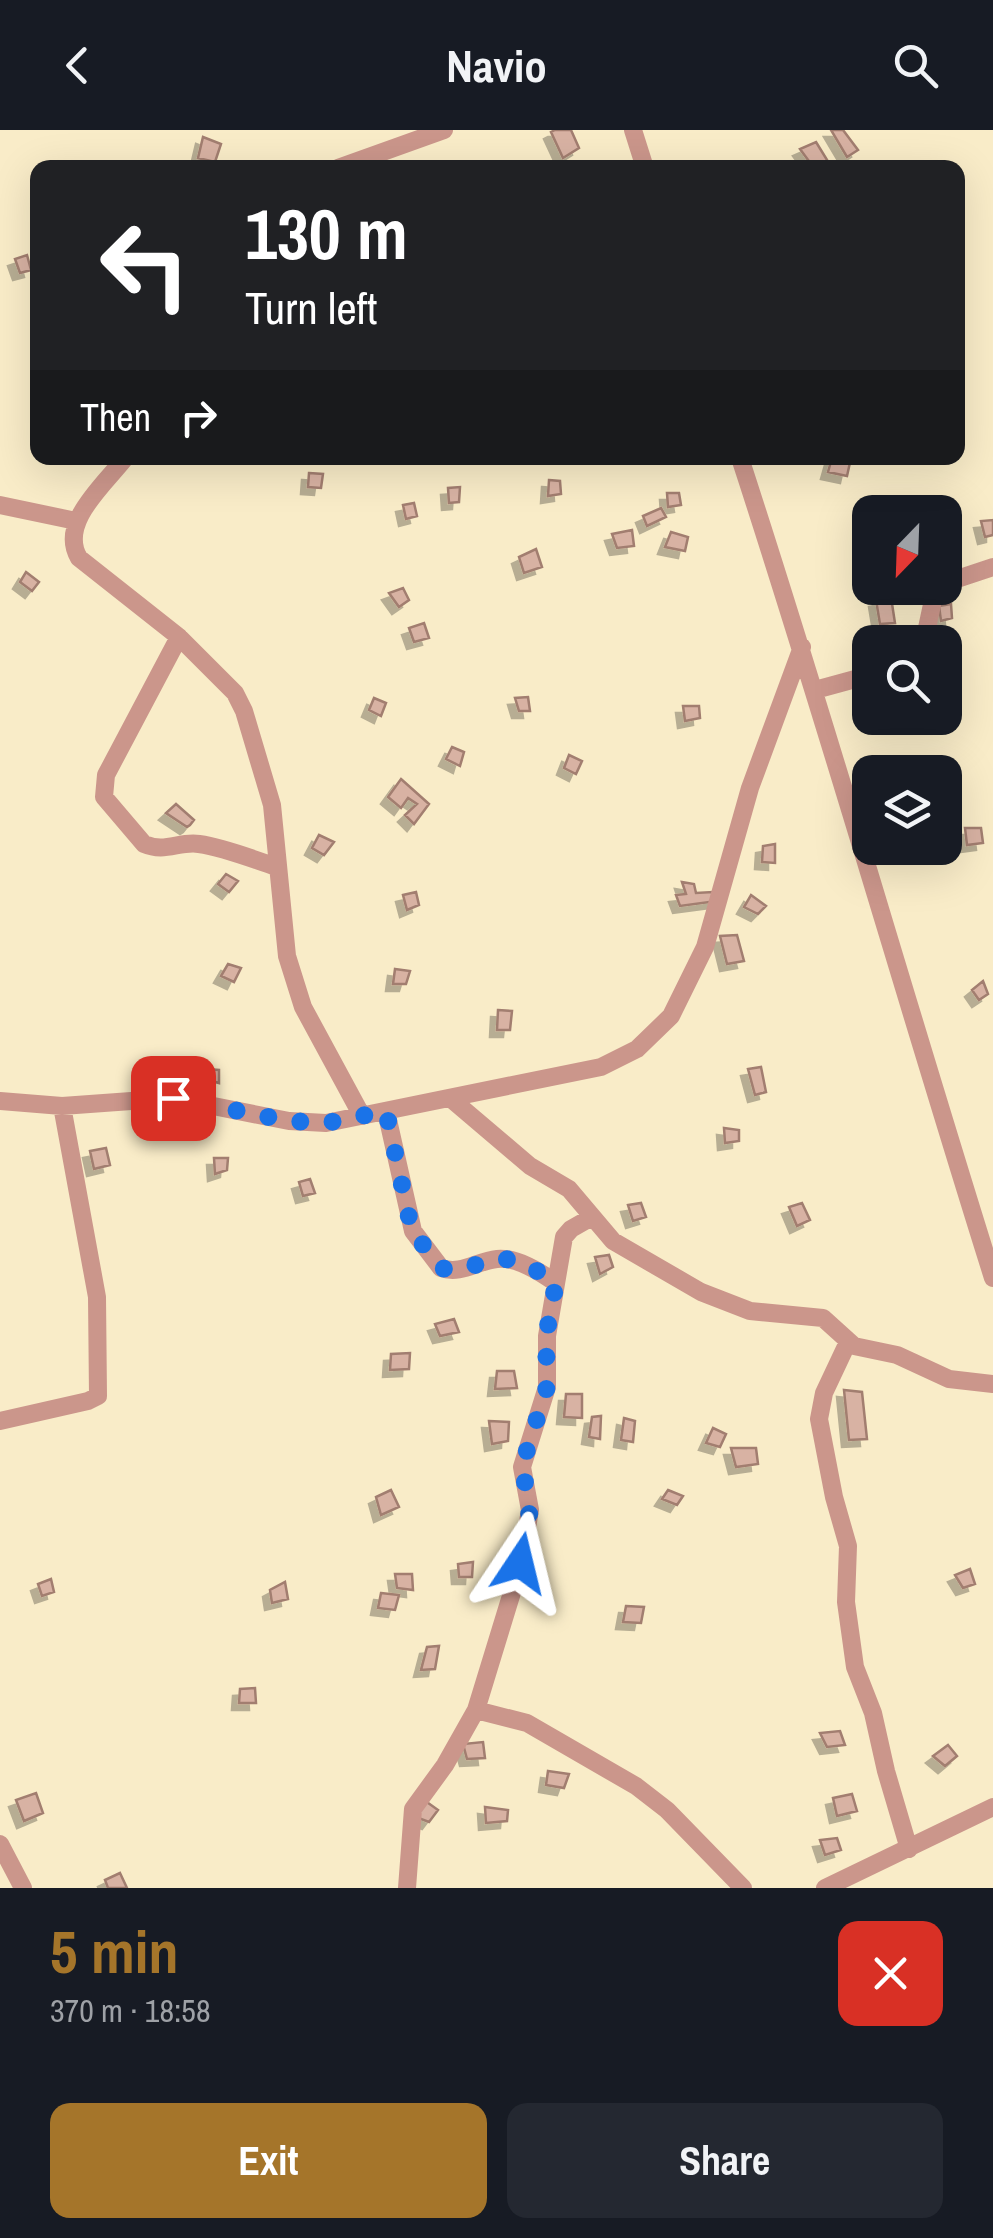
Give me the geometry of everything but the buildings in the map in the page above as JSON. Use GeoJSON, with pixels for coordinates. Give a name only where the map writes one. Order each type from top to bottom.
{"type":"FeatureCollection","features":[{"type":"Feature","properties":{"kind":"street"},"geometry":{"type":"LineString","coordinates":[[360,160],[444,130]]}},
{"type":"Feature","properties":{"kind":"street"},"geometry":{"type":"LineString","coordinates":[[633,130],[643,160]]}},
{"type":"Feature","properties":{"kind":"street"},"geometry":{"type":"LineString","coordinates":[[120,465],[76,521],[71,535],[79,558],[179,637],[236,693],[272,805],[287,956],[303,1007],[362,1116]]}},
{"type":"Feature","properties":{"kind":"street"},"geometry":{"type":"LineString","coordinates":[[742,465],[802,647],[993,1278]]}},
{"type":"Feature","properties":{"kind":"street"},"geometry":{"type":"LineString","coordinates":[[0,505],[76,521]]}},
{"type":"Feature","properties":{"kind":"street"},"geometry":{"type":"LineString","coordinates":[[962,578],[993,567]]}},
{"type":"Feature","properties":{"kind":"street"},"geometry":{"type":"LineString","coordinates":[[179,637],[106,774],[104,796],[144,844],[153,848],[163,850],[194,843],[277,868]]}},
{"type":"Feature","properties":{"kind":"street"},"geometry":{"type":"LineString","coordinates":[[0,1101],[62,1106],[173,1098],[289,1121],[326,1123],[601,1067],[637,1049],[671,1016],[705,947],[750,788],[802,647]]}},
{"type":"Feature","properties":{"kind":"street"},"geometry":{"type":"LineString","coordinates":[[814,690],[852,680]]}},
{"type":"Feature","properties":{"kind":"street"},"geometry":{"type":"LineString","coordinates":[[450,1098],[530,1166],[568,1190],[614,1241],[701,1292],[750,1311],[823,1318],[848,1342],[910,1360],[938,1376],[993,1384]]}},
{"type":"Feature","properties":{"kind":"street"},"geometry":{"type":"LineString","coordinates":[[0,1422],[88,1402],[98,1396],[98,1296],[62,1106]]}},
{"type":"Feature","properties":{"kind":"street"},"geometry":{"type":"LineString","coordinates":[[386,1111],[412,1231],[442,1268],[454,1271],[498,1259],[515,1261],[556,1283]]}},
{"type":"Feature","properties":{"kind":"street"},"geometry":{"type":"LineString","coordinates":[[406,1888],[412,1809],[445,1765],[476,1710],[520,1563],[529,1520],[522,1466],[547,1387],[546,1336],[566,1232],[592,1216]]}},
{"type":"Feature","properties":{"kind":"street"},"geometry":{"type":"LineString","coordinates":[[848,1342],[824,1393],[819,1419],[848,1546],[846,1602],[855,1667],[873,1713],[909,1849]]}},
{"type":"Feature","properties":{"kind":"street"},"geometry":{"type":"LineString","coordinates":[[476,1710],[527,1723],[636,1786],[667,1810],[742,1888]]}},
{"type":"Feature","properties":{"kind":"street"},"geometry":{"type":"LineString","coordinates":[[825,1888],[993,1806]]}},
{"type":"Feature","properties":{"kind":"street"},"geometry":{"type":"LineString","coordinates":[[0,1844],[24,1888]]}},
{"type":"Feature","properties":{"kind":"route"},"geometry":{"type":"LineString","coordinates":[[173,1098],[289,1121],[326,1123],[386,1111],[412,1231],[442,1268],[454,1271],[498,1259],[515,1261],[556,1283],[546,1336],[545,1400],[522,1466],[530,1510],[520,1563]]}}]}
